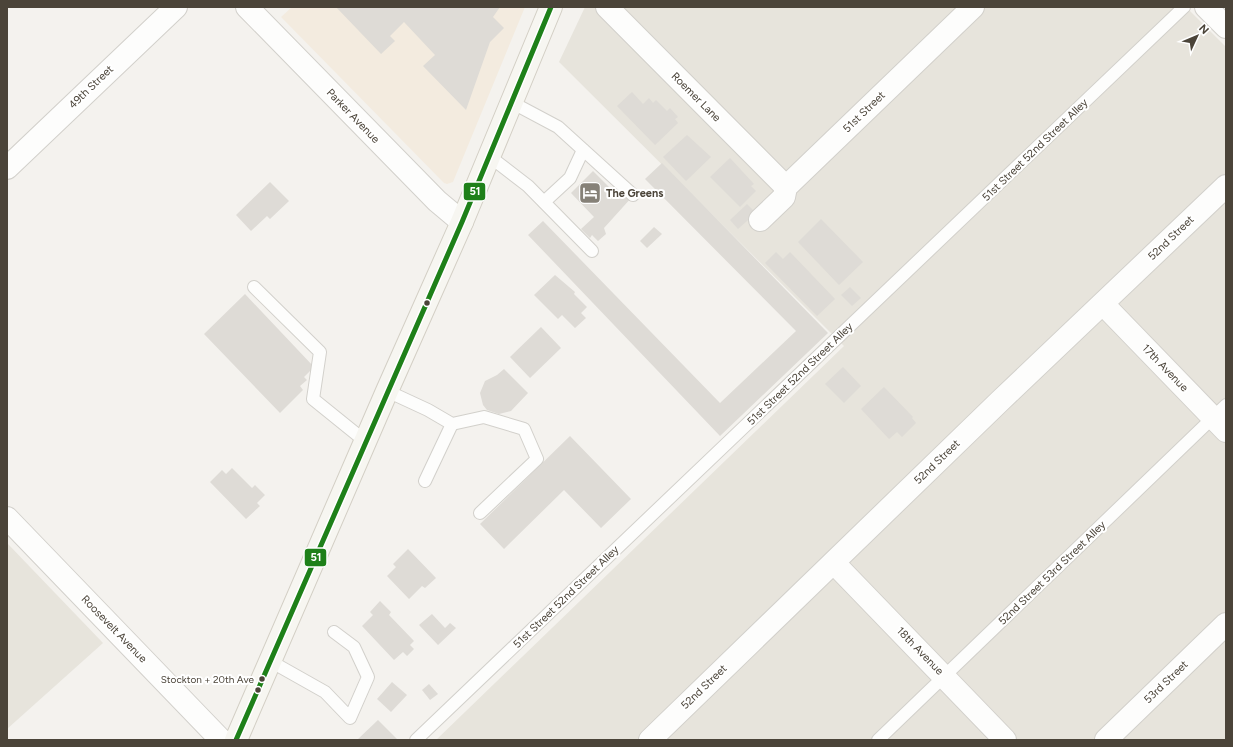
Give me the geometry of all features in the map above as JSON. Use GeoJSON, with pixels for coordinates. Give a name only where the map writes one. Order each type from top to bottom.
{"type":"FeatureCollection","features":[{"type":"Feature","properties":{"kind":"main road"},"geometry":{"type":"LineString","coordinates":[[236,740],[365,441],[462,222],[551,7]]}},
{"type":"Feature","properties":{"kind":"street","name":"49th Street"},"geometry":{"type":"LineString","coordinates":[[7,168],[176,7]]}},
{"type":"Feature","properties":{"kind":"street","name":"Parker Avenue"},"geometry":{"type":"LineString","coordinates":[[247,7],[437,201],[462,222]]}},
{"type":"Feature","properties":{"kind":"street","name":"Roemer Lane"},"geometry":{"type":"LineString","coordinates":[[606,7],[786,186]]}},
{"type":"Feature","properties":{"kind":"street","name":"51st Street"},"geometry":{"type":"LineString","coordinates":[[760,220],[784,197],[786,186],[973,7]]}},
{"type":"Feature","properties":{"kind":"street"},"geometry":{"type":"LineString","coordinates":[[1206,7],[1226,27]]}},
{"type":"Feature","properties":{"kind":"street","name":"52nd Street"},"geometry":{"type":"LineString","coordinates":[[650,740],[1001,400],[1226,186]]}},
{"type":"Feature","properties":{"kind":"street","name":"17th Avenue"},"geometry":{"type":"LineString","coordinates":[[1103,304],[1222,418]]}},
{"type":"Feature","properties":{"kind":"street","name":"Roosevelt Avenue"},"geometry":{"type":"LineString","coordinates":[[7,518],[221,740]]}},
{"type":"Feature","properties":{"kind":"street","name":"18th Avenue"},"geometry":{"type":"LineString","coordinates":[[834,563],[1005,740]]}},
{"type":"Feature","properties":{"kind":"street","name":"53rd Street"},"geometry":{"type":"LineString","coordinates":[[1106,740],[1226,624]]}},
{"type":"Feature","properties":{"kind":"lane","name":"51st Street 52nd Street Alley"},"geometry":{"type":"LineString","coordinates":[[416,740],[1184,7]]}},
{"type":"Feature","properties":{"kind":"lane"},"geometry":{"type":"LineString","coordinates":[[511,102],[558,128],[633,195]]}},
{"type":"Feature","properties":{"kind":"lane"},"geometry":{"type":"LineString","coordinates":[[544,202],[570,178],[583,150]]}},
{"type":"Feature","properties":{"kind":"lane"},"geometry":{"type":"LineString","coordinates":[[489,156],[528,186],[592,251]]}},
{"type":"Feature","properties":{"kind":"lane"},"geometry":{"type":"LineString","coordinates":[[254,287],[320,352],[313,399],[365,441]]}},
{"type":"Feature","properties":{"kind":"lane"},"geometry":{"type":"LineString","coordinates":[[387,391],[428,410],[452,424],[484,417],[524,429],[537,459],[480,513]]}},
{"type":"Feature","properties":{"kind":"lane","name":"52nd Street 53rd Street Alley"},"geometry":{"type":"LineString","coordinates":[[878,740],[944,676],[1222,418]]}},
{"type":"Feature","properties":{"kind":"lane"},"geometry":{"type":"LineString","coordinates":[[425,481],[452,424]]}},
{"type":"Feature","properties":{"kind":"lane"},"geometry":{"type":"LineString","coordinates":[[270,662],[325,692],[350,718],[368,677],[354,647],[334,632]]}},
{"type":"Feature","properties":{"kind":"shaded area"},"geometry":{"type":"Polygon","coordinates":[[[292,7],[525,7],[453,182],[447,184],[444,183],[281,17],[292,7]]]}},
{"type":"Feature","properties":{"kind":"shaded area"},"geometry":{"type":"Polygon","coordinates":[[[585,7],[1186,7],[1226,47],[1226,740],[436,740],[844,346],[559,62],[585,7]]]}},
{"type":"Feature","properties":{"kind":"shaded area"},"geometry":{"type":"Polygon","coordinates":[[[7,543],[103,643],[7,729],[7,543]]]}},
{"type":"Feature","properties":{"kind":"building"},"geometry":{"type":"Polygon","coordinates":[[[336,7],[500,7],[493,17],[504,28],[490,42],[466,110],[423,66],[435,55],[404,22],[390,36],[395,41],[381,54],[336,7]]]}},
{"type":"Feature","properties":{"kind":"building"},"geometry":{"type":"Polygon","coordinates":[[[632,92],[643,104],[649,98],[653,103],[656,100],[667,111],[670,108],[678,117],[675,119],[678,123],[655,145],[617,106],[632,92]]]}},
{"type":"Feature","properties":{"kind":"building"},"geometry":{"type":"Polygon","coordinates":[[[687,135],[711,157],[686,181],[663,157],[687,135]]]}},
{"type":"Feature","properties":{"kind":"building"},"geometry":{"type":"Polygon","coordinates":[[[730,158],[754,184],[751,186],[756,191],[740,207],[710,177],[730,158]]]}},
{"type":"Feature","properties":{"kind":"building"},"geometry":{"type":"Polygon","coordinates":[[[662,163],[828,333],[720,436],[528,235],[543,221],[720,403],[796,331],[645,179],[662,163]]]}},
{"type":"Feature","properties":{"kind":"building"},"geometry":{"type":"Polygon","coordinates":[[[593,171],[612,190],[607,195],[610,199],[622,187],[632,197],[604,228],[606,234],[598,241],[592,235],[590,238],[581,229],[594,217],[571,193],[593,171]]]}},
{"type":"Feature","properties":{"kind":"building"},"geometry":{"type":"Polygon","coordinates":[[[270,182],[289,201],[270,219],[267,216],[251,231],[236,215],[270,182]]]}},
{"type":"Feature","properties":{"kind":"building"},"geometry":{"type":"Polygon","coordinates":[[[747,204],[756,213],[738,229],[730,220],[747,204]]]}},
{"type":"Feature","properties":{"kind":"building"},"geometry":{"type":"Polygon","coordinates":[[[821,219],[863,262],[839,285],[798,242],[821,219]]]}},
{"type":"Feature","properties":{"kind":"building"},"geometry":{"type":"Polygon","coordinates":[[[654,227],[662,234],[647,248],[640,241],[654,227]]]}},
{"type":"Feature","properties":{"kind":"building"},"geometry":{"type":"Polygon","coordinates":[[[776,252],[783,259],[790,252],[835,299],[817,316],[765,263],[776,252]]]}},
{"type":"Feature","properties":{"kind":"building"},"geometry":{"type":"Polygon","coordinates":[[[555,275],[575,292],[574,294],[587,307],[581,313],[586,318],[575,328],[562,315],[558,319],[534,295],[555,275]]]}},
{"type":"Feature","properties":{"kind":"building"},"geometry":{"type":"Polygon","coordinates":[[[850,287],[861,298],[852,306],[841,295],[850,287]]]}},
{"type":"Feature","properties":{"kind":"building"},"geometry":{"type":"Polygon","coordinates":[[[245,294],[314,367],[304,377],[307,380],[300,386],[303,390],[280,413],[204,334],[245,294]]]}},
{"type":"Feature","properties":{"kind":"building"},"geometry":{"type":"Polygon","coordinates":[[[541,327],[561,348],[530,378],[510,357],[541,327]]]}},
{"type":"Feature","properties":{"kind":"building"},"geometry":{"type":"Polygon","coordinates":[[[843,367],[861,386],[844,403],[825,384],[843,367]]]}},
{"type":"Feature","properties":{"kind":"building"},"geometry":{"type":"Polygon","coordinates":[[[504,369],[528,393],[511,411],[499,414],[487,410],[483,405],[480,393],[485,381],[497,375],[504,369]]]}},
{"type":"Feature","properties":{"kind":"building"},"geometry":{"type":"Polygon","coordinates":[[[884,387],[913,417],[912,418],[916,423],[902,437],[897,432],[889,439],[861,409],[884,387]]]}},
{"type":"Feature","properties":{"kind":"building"},"geometry":{"type":"Polygon","coordinates":[[[570,436],[631,499],[601,528],[564,490],[504,549],[480,524],[570,436]]]}},
{"type":"Feature","properties":{"kind":"building"},"geometry":{"type":"Polygon","coordinates":[[[232,468],[252,488],[255,485],[265,495],[257,503],[260,506],[246,519],[210,482],[222,470],[226,474],[232,468]]]}},
{"type":"Feature","properties":{"kind":"building"},"geometry":{"type":"Polygon","coordinates":[[[408,549],[436,578],[425,588],[422,586],[409,599],[387,576],[396,567],[393,564],[408,549]]]}},
{"type":"Feature","properties":{"kind":"building"},"geometry":{"type":"Polygon","coordinates":[[[380,601],[391,612],[389,615],[414,641],[410,645],[414,649],[407,656],[403,652],[394,660],[362,626],[373,615],[370,612],[380,601]]]}},
{"type":"Feature","properties":{"kind":"building"},"geometry":{"type":"Polygon","coordinates":[[[432,614],[445,628],[450,623],[456,628],[438,645],[419,625],[432,614]]]}},
{"type":"Feature","properties":{"kind":"building"},"geometry":{"type":"Polygon","coordinates":[[[392,682],[407,695],[391,712],[377,699],[392,682]]]}},
{"type":"Feature","properties":{"kind":"building"},"geometry":{"type":"Polygon","coordinates":[[[429,684],[438,694],[430,700],[422,690],[429,684]]]}},
{"type":"Feature","properties":{"kind":"building"},"geometry":{"type":"Polygon","coordinates":[[[378,720],[398,740],[357,740],[378,720]]]}},
{"type":"Feature","properties":{"kind":"transit line","name":"51"},"geometry":{"type":"LineString","coordinates":[[236,740],[462,222],[551,7]]}},
{"type":"Feature","properties":{"kind":"place","name":"The Greens"},"geometry":{"type":"Point","coordinates":[590,193]}},
{"type":"Feature","properties":{"kind":"place","name":"Stockton + 20th Ave"},"geometry":{"type":"Point","coordinates":[262,679]}}]}
